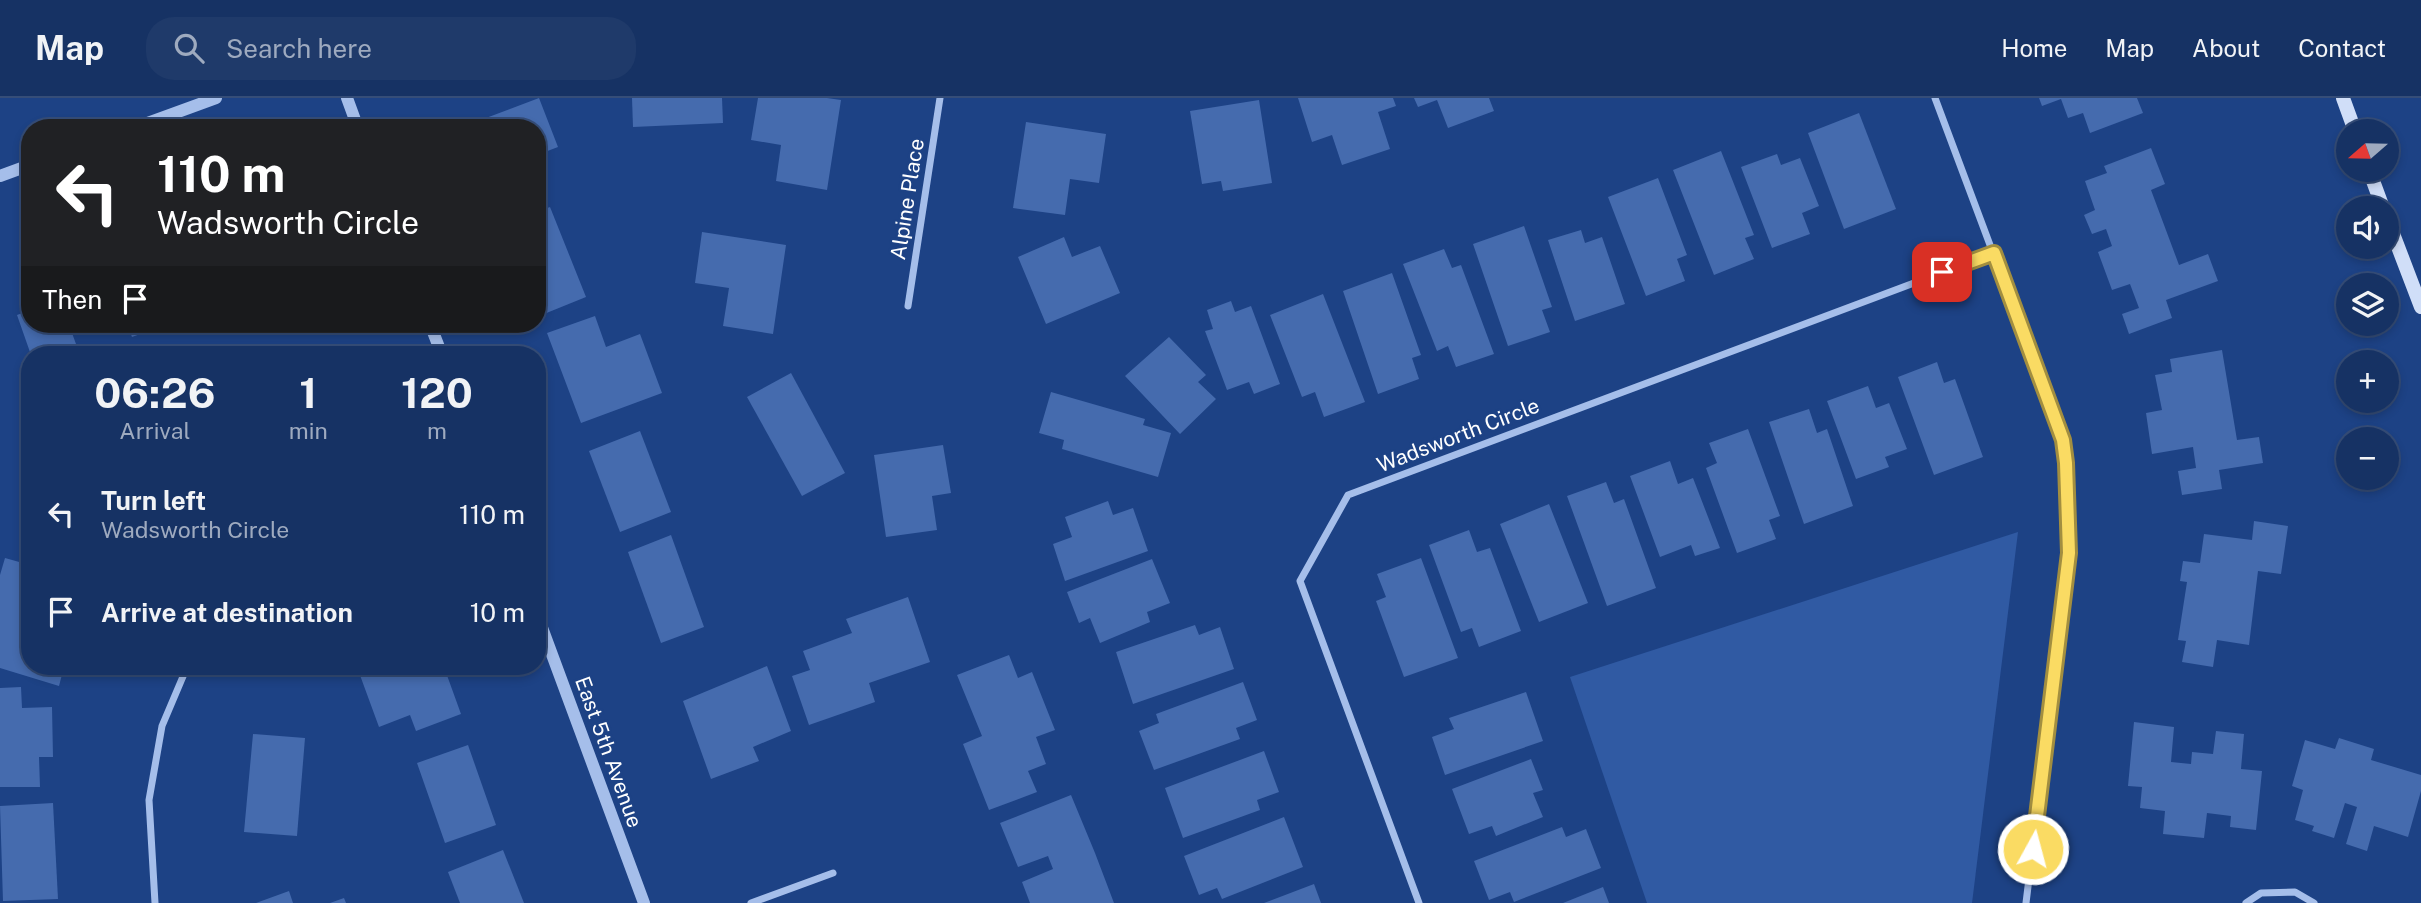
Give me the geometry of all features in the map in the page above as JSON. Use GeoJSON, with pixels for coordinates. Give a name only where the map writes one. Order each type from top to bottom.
{"type":"FeatureCollection","features":[{"type":"Feature","properties":{"kind":"main road"},"geometry":{"type":"LineString","coordinates":[[2343,98],[2351,119]]}},
{"type":"Feature","properties":{"kind":"main road"},"geometry":{"type":"LineString","coordinates":[[2399,249],[2421,307]]}},
{"type":"Feature","properties":{"kind":"street"},"geometry":{"type":"LineString","coordinates":[[159,119],[216,98]]}},
{"type":"Feature","properties":{"kind":"street"},"geometry":{"type":"LineString","coordinates":[[347,98],[355,119]]}},
{"type":"Feature","properties":{"kind":"street","name":"Alpine Place"},"geometry":{"type":"LineString","coordinates":[[908,306],[940,98]]}},
{"type":"Feature","properties":{"kind":"street"},"geometry":{"type":"LineString","coordinates":[[1935,98],[2063,440],[2066,463],[2069,553],[2026,903]]}},
{"type":"Feature","properties":{"kind":"street"},"geometry":{"type":"LineString","coordinates":[[0,176],[21,168]]}},
{"type":"Feature","properties":{"kind":"street","name":"Wadsworth Circle"},"geometry":{"type":"LineString","coordinates":[[1419,903],[1300,581],[1348,495],[1994,253]]}},
{"type":"Feature","properties":{"kind":"street","name":"East 5th Avenue"},"geometry":{"type":"LineString","coordinates":[[546,638],[644,903]]}},
{"type":"Feature","properties":{"kind":"street"},"geometry":{"type":"LineString","coordinates":[[155,903],[149,800],[162,726],[184,675]]}},
{"type":"Feature","properties":{"kind":"street"},"geometry":{"type":"LineString","coordinates":[[751,903],[833,873]]}},
{"type":"Feature","properties":{"kind":"street"},"geometry":{"type":"LineString","coordinates":[[2246,903],[2262,892],[2295,891],[2314,903]]}},
{"type":"Feature","properties":{"kind":"shaded area"},"geometry":{"type":"Polygon","coordinates":[[[2018,532],[1972,903],[1647,903],[1570,677],[2018,532]]]}},
{"type":"Feature","properties":{"kind":"building"},"geometry":{"type":"Polygon","coordinates":[[[539,98],[558,147],[546,152],[546,119],[483,119],[539,98]]]}},
{"type":"Feature","properties":{"kind":"building"},"geometry":{"type":"Polygon","coordinates":[[[632,98],[722,98],[723,123],[633,127],[632,98]]]}},
{"type":"Feature","properties":{"kind":"building"},"geometry":{"type":"Polygon","coordinates":[[[758,98],[841,100],[827,190],[776,181],[781,145],[751,140],[758,98]]]}},
{"type":"Feature","properties":{"kind":"building"},"geometry":{"type":"Polygon","coordinates":[[[1298,98],[1393,98],[1396,106],[1378,112],[1390,149],[1342,165],[1332,135],[1312,142],[1298,98]]]}},
{"type":"Feature","properties":{"kind":"building"},"geometry":{"type":"Polygon","coordinates":[[[1414,98],[1489,98],[1494,111],[1448,128],[1437,100],[1418,107],[1414,98]]]}},
{"type":"Feature","properties":{"kind":"building"},"geometry":{"type":"Polygon","coordinates":[[[2039,98],[2137,98],[2143,113],[2090,133],[2083,113],[2068,118],[2061,99],[2042,106],[2039,98]]]}},
{"type":"Feature","properties":{"kind":"building"},"geometry":{"type":"Polygon","coordinates":[[[1259,100],[1272,183],[1223,191],[1221,181],[1202,184],[1190,111],[1259,100]]]}},
{"type":"Feature","properties":{"kind":"building"},"geometry":{"type":"Polygon","coordinates":[[[1859,113],[1896,209],[1844,229],[1808,133],[1859,113]]]}},
{"type":"Feature","properties":{"kind":"building"},"geometry":{"type":"Polygon","coordinates":[[[1026,122],[1106,134],[1099,183],[1070,179],[1065,215],[1013,208],[1026,122]]]}},
{"type":"Feature","properties":{"kind":"building"},"geometry":{"type":"Polygon","coordinates":[[[2151,148],[2165,184],[2151,190],[2179,265],[2208,254],[2218,281],[2166,300],[2172,318],[2129,334],[2122,314],[2139,308],[2130,284],[2112,290],[2098,252],[2112,246],[2106,229],[2092,234],[2084,215],[2095,210],[2085,181],[2107,173],[2104,166],[2151,148]]]}},
{"type":"Feature","properties":{"kind":"building"},"geometry":{"type":"Polygon","coordinates":[[[1721,151],[1754,235],[1745,238],[1754,259],[1714,275],[1673,170],[1721,151]]]}},
{"type":"Feature","properties":{"kind":"building"},"geometry":{"type":"Polygon","coordinates":[[[1777,154],[1781,165],[1800,158],[1819,206],[1802,213],[1810,234],[1772,248],[1741,167],[1777,154]]]}},
{"type":"Feature","properties":{"kind":"building"},"geometry":{"type":"Polygon","coordinates":[[[1658,178],[1687,255],[1677,259],[1685,281],[1646,296],[1608,197],[1658,178]]]}},
{"type":"Feature","properties":{"kind":"building"},"geometry":{"type":"Polygon","coordinates":[[[550,207],[586,297],[546,313],[546,209],[550,207]]]}},
{"type":"Feature","properties":{"kind":"building"},"geometry":{"type":"Polygon","coordinates":[[[1524,226],[1552,307],[1542,310],[1550,332],[1508,346],[1473,244],[1524,226]]]}},
{"type":"Feature","properties":{"kind":"building"},"geometry":{"type":"Polygon","coordinates":[[[1581,230],[1585,243],[1602,237],[1625,304],[1575,321],[1548,240],[1581,230]]]}},
{"type":"Feature","properties":{"kind":"building"},"geometry":{"type":"Polygon","coordinates":[[[702,232],[786,245],[773,334],[723,326],[729,288],[695,283],[702,232]]]}},
{"type":"Feature","properties":{"kind":"building"},"geometry":{"type":"Polygon","coordinates":[[[1064,237],[1072,257],[1100,246],[1120,293],[1046,324],[1018,257],[1064,237]]]}},
{"type":"Feature","properties":{"kind":"building"},"geometry":{"type":"Polygon","coordinates":[[[1444,249],[1452,268],[1461,265],[1494,354],[1456,367],[1448,346],[1437,351],[1403,264],[1444,249]]]}},
{"type":"Feature","properties":{"kind":"building"},"geometry":{"type":"Polygon","coordinates":[[[1392,273],[1421,355],[1412,358],[1419,379],[1378,394],[1343,291],[1392,273]]]}},
{"type":"Feature","properties":{"kind":"building"},"geometry":{"type":"Polygon","coordinates":[[[1323,294],[1365,402],[1324,417],[1315,392],[1302,397],[1270,315],[1323,294]]]}},
{"type":"Feature","properties":{"kind":"building"},"geometry":{"type":"Polygon","coordinates":[[[1231,301],[1235,312],[1251,306],[1280,384],[1254,394],[1249,382],[1227,390],[1205,331],[1213,329],[1207,310],[1231,301]]]}},
{"type":"Feature","properties":{"kind":"building"},"geometry":{"type":"Polygon","coordinates":[[[595,316],[606,347],[640,334],[662,393],[581,423],[547,333],[595,316]]]}},
{"type":"Feature","properties":{"kind":"building"},"geometry":{"type":"Polygon","coordinates":[[[23,333],[72,333],[77,346],[28,346],[23,333]]]}},
{"type":"Feature","properties":{"kind":"building"},"geometry":{"type":"Polygon","coordinates":[[[1169,337],[1206,375],[1198,382],[1216,399],[1180,434],[1125,376],[1169,337]]]}},
{"type":"Feature","properties":{"kind":"building"},"geometry":{"type":"Polygon","coordinates":[[[2222,350],[2237,440],[2259,437],[2263,463],[2219,470],[2222,489],[2182,495],[2178,471],[2196,468],[2193,447],[2152,454],[2146,413],[2162,410],[2155,375],[2172,372],[2170,359],[2222,350]]]}},
{"type":"Feature","properties":{"kind":"building"},"geometry":{"type":"Polygon","coordinates":[[[1937,362],[1944,383],[1955,379],[1983,457],[1934,475],[1898,377],[1937,362]]]}},
{"type":"Feature","properties":{"kind":"building"},"geometry":{"type":"Polygon","coordinates":[[[791,373],[845,473],[802,496],[747,397],[791,373]]]}},
{"type":"Feature","properties":{"kind":"building"},"geometry":{"type":"Polygon","coordinates":[[[1868,386],[1876,408],[1889,403],[1907,449],[1885,457],[1889,467],[1856,479],[1827,401],[1868,386]]]}},
{"type":"Feature","properties":{"kind":"building"},"geometry":{"type":"Polygon","coordinates":[[[1051,392],[1145,419],[1143,425],[1171,433],[1158,477],[1062,449],[1064,440],[1039,433],[1051,392]]]}},
{"type":"Feature","properties":{"kind":"building"},"geometry":{"type":"Polygon","coordinates":[[[1809,409],[1817,433],[1827,429],[1853,506],[1804,524],[1769,422],[1809,409]]]}},
{"type":"Feature","properties":{"kind":"building"},"geometry":{"type":"Polygon","coordinates":[[[1748,429],[1780,516],[1769,520],[1776,539],[1737,553],[1706,468],[1717,463],[1709,443],[1748,429]]]}},
{"type":"Feature","properties":{"kind":"building"},"geometry":{"type":"Polygon","coordinates":[[[640,431],[671,512],[620,532],[589,451],[640,431]]]}},
{"type":"Feature","properties":{"kind":"building"},"geometry":{"type":"Polygon","coordinates":[[[943,445],[951,493],[932,496],[937,530],[886,537],[874,455],[943,445]]]}},
{"type":"Feature","properties":{"kind":"building"},"geometry":{"type":"Polygon","coordinates":[[[1670,461],[1678,484],[1693,478],[1720,548],[1695,556],[1691,545],[1660,557],[1630,476],[1670,461]]]}},
{"type":"Feature","properties":{"kind":"building"},"geometry":{"type":"Polygon","coordinates":[[[1606,482],[1614,503],[1624,499],[1656,588],[1607,606],[1567,496],[1606,482]]]}},
{"type":"Feature","properties":{"kind":"building"},"geometry":{"type":"Polygon","coordinates":[[[1108,501],[1113,515],[1133,508],[1148,551],[1065,581],[1053,544],[1072,537],[1065,517],[1108,501]]]}},
{"type":"Feature","properties":{"kind":"building"},"geometry":{"type":"Polygon","coordinates":[[[1549,504],[1588,603],[1539,622],[1500,524],[1549,504]]]}},
{"type":"Feature","properties":{"kind":"building"},"geometry":{"type":"Polygon","coordinates":[[[2254,521],[2288,526],[2281,574],[2258,571],[2249,645],[2217,640],[2213,667],[2182,662],[2186,641],[2178,640],[2187,582],[2180,581],[2183,561],[2200,563],[2204,534],[2252,540],[2254,521]]]}},
{"type":"Feature","properties":{"kind":"building"},"geometry":{"type":"Polygon","coordinates":[[[1469,530],[1477,552],[1490,548],[1521,631],[1479,647],[1472,628],[1461,632],[1429,545],[1469,530]]]}},
{"type":"Feature","properties":{"kind":"building"},"geometry":{"type":"Polygon","coordinates":[[[671,535],[704,627],[661,643],[628,552],[671,535]]]}},
{"type":"Feature","properties":{"kind":"building"},"geometry":{"type":"Polygon","coordinates":[[[5,558],[21,562],[21,674],[0,668],[0,575],[5,558]]]}},
{"type":"Feature","properties":{"kind":"building"},"geometry":{"type":"Polygon","coordinates":[[[1421,558],[1458,658],[1404,677],[1376,601],[1386,597],[1377,574],[1421,558]]]}},
{"type":"Feature","properties":{"kind":"building"},"geometry":{"type":"Polygon","coordinates":[[[1152,559],[1170,603],[1147,612],[1150,622],[1100,643],[1090,618],[1079,623],[1067,592],[1152,559]]]}},
{"type":"Feature","properties":{"kind":"building"},"geometry":{"type":"Polygon","coordinates":[[[908,597],[930,662],[869,683],[875,702],[809,725],[792,676],[810,670],[803,651],[852,633],[846,619],[908,597]]]}},
{"type":"Feature","properties":{"kind":"building"},"geometry":{"type":"Polygon","coordinates":[[[1195,625],[1199,635],[1220,627],[1234,669],[1133,704],[1116,652],[1195,625]]]}},
{"type":"Feature","properties":{"kind":"building"},"geometry":{"type":"Polygon","coordinates":[[[1009,655],[1018,678],[1032,672],[1055,730],[1036,737],[1046,764],[1028,771],[1037,792],[989,810],[963,744],[982,736],[957,675],[1009,655]]]}},
{"type":"Feature","properties":{"kind":"building"},"geometry":{"type":"Polygon","coordinates":[[[767,666],[791,731],[753,747],[759,761],[711,779],[683,701],[767,666]]]}},
{"type":"Feature","properties":{"kind":"building"},"geometry":{"type":"Polygon","coordinates":[[[23,675],[62,675],[59,686],[23,675]]]}},
{"type":"Feature","properties":{"kind":"building"},"geometry":{"type":"Polygon","coordinates":[[[360,675],[447,675],[461,714],[416,731],[410,715],[379,727],[360,675]]]}},
{"type":"Feature","properties":{"kind":"building"},"geometry":{"type":"Polygon","coordinates":[[[1243,682],[1257,720],[1236,728],[1240,739],[1154,770],[1139,731],[1159,723],[1156,714],[1243,682]]]}},
{"type":"Feature","properties":{"kind":"building"},"geometry":{"type":"Polygon","coordinates":[[[21,687],[22,708],[52,707],[53,757],[39,757],[40,787],[0,787],[0,688],[21,687]]]}},
{"type":"Feature","properties":{"kind":"building"},"geometry":{"type":"Polygon","coordinates":[[[1526,692],[1543,741],[1445,775],[1432,737],[1454,729],[1449,718],[1526,692]]]}},
{"type":"Feature","properties":{"kind":"building"},"geometry":{"type":"Polygon","coordinates":[[[2134,722],[2174,727],[2171,762],[2191,764],[2192,752],[2213,754],[2216,731],[2244,734],[2241,769],[2262,771],[2256,830],[2230,827],[2231,816],[2207,813],[2204,838],[2163,834],[2165,811],[2140,808],[2142,787],[2128,786],[2134,722]]]}},
{"type":"Feature","properties":{"kind":"building"},"geometry":{"type":"Polygon","coordinates":[[[253,734],[305,738],[297,836],[244,832],[253,734]]]}},
{"type":"Feature","properties":{"kind":"building"},"geometry":{"type":"Polygon","coordinates":[[[2339,738],[2374,749],[2371,760],[2421,775],[2421,791],[2408,837],[2374,826],[2367,851],[2346,844],[2357,807],[2345,803],[2334,838],[2312,831],[2314,826],[2295,820],[2303,790],[2292,786],[2305,740],[2335,749],[2339,738]]]}},
{"type":"Feature","properties":{"kind":"building"},"geometry":{"type":"Polygon","coordinates":[[[468,745],[496,825],[445,843],[417,763],[468,745]]]}},
{"type":"Feature","properties":{"kind":"building"},"geometry":{"type":"Polygon","coordinates":[[[1264,751],[1279,792],[1257,800],[1260,810],[1183,838],[1165,788],[1264,751]]]}},
{"type":"Feature","properties":{"kind":"building"},"geometry":{"type":"Polygon","coordinates":[[[1531,759],[1543,790],[1533,793],[1543,817],[1496,836],[1492,826],[1469,834],[1452,789],[1531,759]]]}},
{"type":"Feature","properties":{"kind":"building"},"geometry":{"type":"Polygon","coordinates":[[[1071,795],[1114,903],[1030,903],[1022,882],[1053,869],[1048,856],[1018,867],[1000,823],[1071,795]]]}},
{"type":"Feature","properties":{"kind":"building"},"geometry":{"type":"Polygon","coordinates":[[[53,803],[58,899],[3,901],[0,806],[53,803]]]}},
{"type":"Feature","properties":{"kind":"building"},"geometry":{"type":"Polygon","coordinates":[[[1284,817],[1303,867],[1222,899],[1217,888],[1199,895],[1184,856],[1284,817]]]}},
{"type":"Feature","properties":{"kind":"building"},"geometry":{"type":"Polygon","coordinates":[[[1562,827],[1566,837],[1586,829],[1601,868],[1514,902],[1510,892],[1489,900],[1474,861],[1562,827]]]}},
{"type":"Feature","properties":{"kind":"building"},"geometry":{"type":"Polygon","coordinates":[[[503,850],[524,903],[460,903],[448,872],[503,850]]]}},
{"type":"Feature","properties":{"kind":"building"},"geometry":{"type":"Polygon","coordinates":[[[1314,884],[1321,903],[1264,903],[1314,884]]]}},
{"type":"Feature","properties":{"kind":"building"},"geometry":{"type":"Polygon","coordinates":[[[1603,887],[1609,903],[1563,903],[1603,887]]]}},
{"type":"Feature","properties":{"kind":"building"},"geometry":{"type":"Polygon","coordinates":[[[289,891],[293,903],[256,903],[289,891]]]}},
{"type":"Feature","properties":{"kind":"building"},"geometry":{"type":"Polygon","coordinates":[[[344,898],[346,903],[330,903],[344,898]]]}},
{"type":"Feature","properties":{"kind":"route"},"geometry":{"type":"LineString","coordinates":[[1942,272],[1994,253],[2063,440],[2069,553],[2033,849]]}}]}
